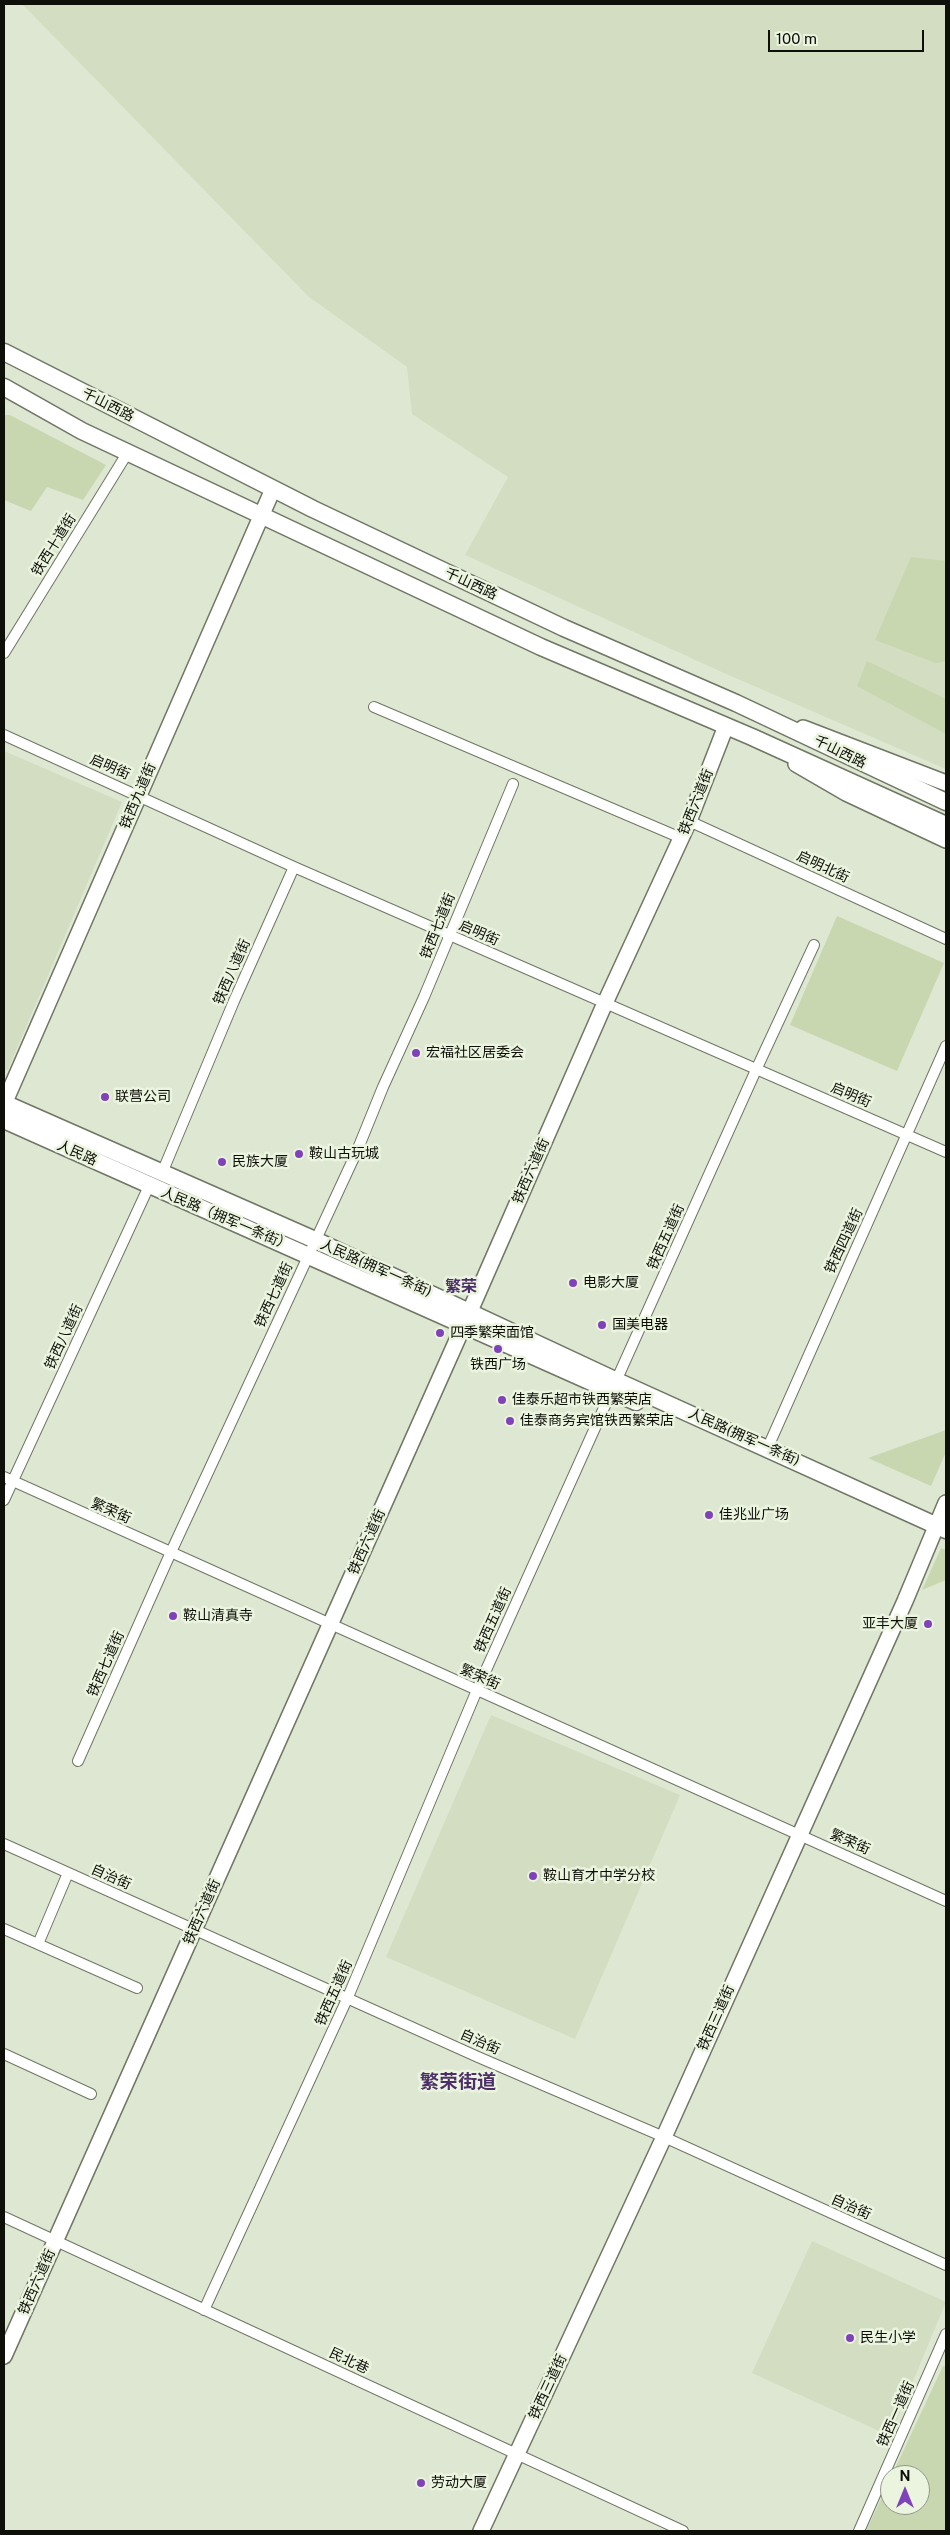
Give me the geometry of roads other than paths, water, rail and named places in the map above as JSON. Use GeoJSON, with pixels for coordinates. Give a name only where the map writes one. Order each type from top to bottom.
{"type":"FeatureCollection","features":[{"type":"Feature","properties":{"kind":"main road","name":"千山西路"},"geometry":{"type":"LineString","coordinates":[[4,352],[273,489],[564,628],[736,703],[946,802]]}},
{"type":"Feature","properties":{"kind":"main road","name":"千山西路"},"geometry":{"type":"LineString","coordinates":[[4,387],[82,431],[541,646],[752,737],[946,825]]}},
{"type":"Feature","properties":{"kind":"main road","name":"铁西九道街"},"geometry":{"type":"LineString","coordinates":[[4,1104],[273,489]]}},
{"type":"Feature","properties":{"kind":"main road"},"geometry":{"type":"LineString","coordinates":[[736,703],[889,759],[946,783]]}},
{"type":"Feature","properties":{"kind":"main road","name":"铁西六道街"},"geometry":{"type":"LineString","coordinates":[[4,2356],[467,1318],[605,1003],[689,821],[726,726]]}},
{"type":"Feature","properties":{"kind":"main road"},"geometry":{"type":"LineString","coordinates":[[752,737],[846,793],[946,840]]}},
{"type":"Feature","properties":{"kind":"main road","name":"人民路(拥军一条街)"},"geometry":{"type":"LineString","coordinates":[[4,1104],[162,1173],[312,1247],[615,1386],[768,1447],[939,1529]]}},
{"type":"Feature","properties":{"kind":"main road","name":"人民路"},"geometry":{"type":"LineString","coordinates":[[4,1120],[149,1186]]}},
{"type":"Feature","properties":{"kind":"main road","name":"人民路（拥军一条街）"},"geometry":{"type":"LineString","coordinates":[[149,1186],[312,1247]]}},
{"type":"Feature","properties":{"kind":"main road"},"geometry":{"type":"LineString","coordinates":[[615,1386],[939,1529]]}},
{"type":"Feature","properties":{"kind":"main road","name":"铁西三道街"},"geometry":{"type":"LineString","coordinates":[[481,2531],[664,2137],[939,1529],[946,1503]]}},
{"type":"Feature","properties":{"kind":"street","name":"铁西十道街"},"geometry":{"type":"LineString","coordinates":[[4,653],[128,452]]}},
{"type":"Feature","properties":{"kind":"street"},"geometry":{"type":"LineString","coordinates":[[374,707],[680,838]]}},
{"type":"Feature","properties":{"kind":"street","name":"启明街"},"geometry":{"type":"LineString","coordinates":[[4,735],[139,794],[294,867],[946,1152]]}},
{"type":"Feature","properties":{"kind":"street","name":"铁西七道街"},"geometry":{"type":"LineString","coordinates":[[78,1760],[170,1552],[357,1152],[382,1087],[450,935],[513,784]]}},
{"type":"Feature","properties":{"kind":"street","name":"启明北街"},"geometry":{"type":"LineString","coordinates":[[689,821],[946,939]]}},
{"type":"Feature","properties":{"kind":"street","name":"铁西八道街"},"geometry":{"type":"LineString","coordinates":[[162,1173],[234,1001],[294,867]]}},
{"type":"Feature","properties":{"kind":"street","name":"铁西五道街"},"geometry":{"type":"LineString","coordinates":[[204,2310],[348,1997],[477,1690],[814,945]]}},
{"type":"Feature","properties":{"kind":"street","name":"铁西四道街"},"geometry":{"type":"LineString","coordinates":[[768,1447],[946,1046]]}},
{"type":"Feature","properties":{"kind":"street","name":"铁西八道街"},"geometry":{"type":"LineString","coordinates":[[4,1500],[8,1479],[149,1186]]}},
{"type":"Feature","properties":{"kind":"street","name":"繁荣街"},"geometry":{"type":"LineString","coordinates":[[8,1479],[799,1835],[945,1896]]}},
{"type":"Feature","properties":{"kind":"street","name":"自治街"},"geometry":{"type":"LineString","coordinates":[[4,1844],[478,2057],[664,2137],[946,2265]]}},
{"type":"Feature","properties":{"kind":"street"},"geometry":{"type":"LineString","coordinates":[[38,1944],[68,1873]]}},
{"type":"Feature","properties":{"kind":"street"},"geometry":{"type":"LineString","coordinates":[[4,1929],[137,1988]]}},
{"type":"Feature","properties":{"kind":"street"},"geometry":{"type":"LineString","coordinates":[[4,2054],[91,2094]]}},
{"type":"Feature","properties":{"kind":"street","name":"民北巷"},"geometry":{"type":"LineString","coordinates":[[4,2217],[683,2531]]}},
{"type":"Feature","properties":{"kind":"street","name":"铁西一道街"},"geometry":{"type":"LineString","coordinates":[[859,2531],[946,2334]]}},
{"type":"Feature","properties":{"kind":"place","name":"宏福社区居委会"},"geometry":{"type":"Point","coordinates":[416,1053]}},
{"type":"Feature","properties":{"kind":"place","name":"联营公司"},"geometry":{"type":"Point","coordinates":[105,1097]}},
{"type":"Feature","properties":{"kind":"place","name":"鞍山古玩城"},"geometry":{"type":"Point","coordinates":[299,1154]}},
{"type":"Feature","properties":{"kind":"place","name":"民族大厦"},"geometry":{"type":"Point","coordinates":[222,1162]}},
{"type":"Feature","properties":{"kind":"place","name":"电影大厦"},"geometry":{"type":"Point","coordinates":[573,1283]}},
{"type":"Feature","properties":{"kind":"place","name":"国美电器"},"geometry":{"type":"Point","coordinates":[602,1325]}},
{"type":"Feature","properties":{"kind":"place","name":"四季繁荣面馆"},"geometry":{"type":"Point","coordinates":[440,1333]}},
{"type":"Feature","properties":{"kind":"place","name":"铁西广场"},"geometry":{"type":"Point","coordinates":[498,1349]}},
{"type":"Feature","properties":{"kind":"place","name":"佳泰乐超市铁西繁荣店"},"geometry":{"type":"Point","coordinates":[502,1400]}},
{"type":"Feature","properties":{"kind":"place","name":"佳泰商务宾馆铁西繁荣店"},"geometry":{"type":"Point","coordinates":[510,1421]}},
{"type":"Feature","properties":{"kind":"place","name":"佳兆业广场"},"geometry":{"type":"Point","coordinates":[709,1515]}},
{"type":"Feature","properties":{"kind":"place","name":"鞍山清真寺"},"geometry":{"type":"Point","coordinates":[173,1616]}},
{"type":"Feature","properties":{"kind":"place","name":"亚丰大厦"},"geometry":{"type":"Point","coordinates":[928,1624]}},
{"type":"Feature","properties":{"kind":"place","name":"鞍山育才中学分校"},"geometry":{"type":"Point","coordinates":[533,1876]}},
{"type":"Feature","properties":{"kind":"place","name":"民生小学"},"geometry":{"type":"Point","coordinates":[850,2338]}},
{"type":"Feature","properties":{"kind":"place","name":"劳动大厦"},"geometry":{"type":"Point","coordinates":[421,2483]}},
{"type":"Feature","properties":{"kind":"district","name":"繁荣"},"geometry":{"type":"Point","coordinates":[461,1287]}},
{"type":"Feature","properties":{"kind":"district","name":"繁荣街道"},"geometry":{"type":"Point","coordinates":[458,2082]}}]}
